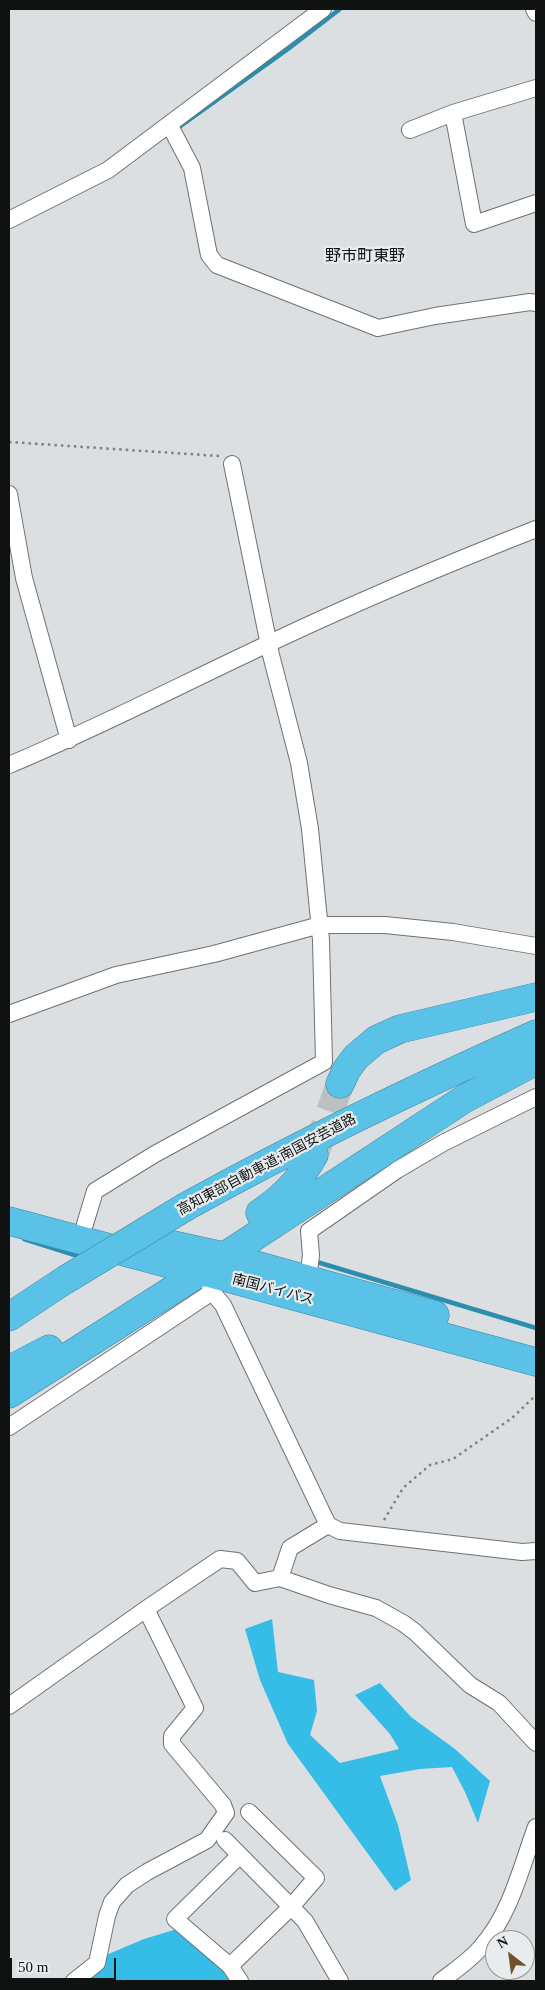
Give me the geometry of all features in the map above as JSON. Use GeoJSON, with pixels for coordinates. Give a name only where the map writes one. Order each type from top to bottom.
{"type":"FeatureCollection","features":[{"type":"Feature","properties":{"kind":"highway"},"geometry":{"type":"LineString","coordinates":[[340,1084],[347,1069],[356,1058],[376,1040],[400,1029],[536,997]]}},
{"type":"Feature","properties":{"kind":"highway","name":"高知東部自動車道;南国安芸道路"},"geometry":{"type":"LineString","coordinates":[[9,1317],[65,1280],[187,1206],[270,1160],[448,1073],[536,1034]]}},
{"type":"Feature","properties":{"kind":"highway"},"geometry":{"type":"LineString","coordinates":[[9,1394],[464,1099],[536,1062]]}},
{"type":"Feature","properties":{"kind":"highway"},"geometry":{"type":"LineString","coordinates":[[9,1370],[203,1267],[288,1192],[299,1180],[314,1155]]}},
{"type":"Feature","properties":{"kind":"highway","name":"南国バイパス"},"geometry":{"type":"LineString","coordinates":[[9,1204],[85,1224],[203,1267],[308,1279],[536,1344]]}},
{"type":"Feature","properties":{"kind":"highway","name":"南国バイパス"},"geometry":{"type":"LineString","coordinates":[[9,1221],[203,1267],[536,1362]]}},
{"type":"Feature","properties":{"kind":"street"},"geometry":{"type":"LineString","coordinates":[[9,220],[108,170],[323,9]]}},
{"type":"Feature","properties":{"kind":"street"},"geometry":{"type":"LineString","coordinates":[[534,9],[536,13]]}},
{"type":"Feature","properties":{"kind":"street"},"geometry":{"type":"LineString","coordinates":[[410,130],[453,113],[536,88]]}},
{"type":"Feature","properties":{"kind":"street"},"geometry":{"type":"LineString","coordinates":[[453,113],[474,224],[536,204]]}},
{"type":"Feature","properties":{"kind":"street"},"geometry":{"type":"LineString","coordinates":[[169,124],[192,168],[209,255],[216,265],[378,328],[435,316],[530,302],[536,303]]}},
{"type":"Feature","properties":{"kind":"street"},"geometry":{"type":"LineString","coordinates":[[85,1224],[95,1191],[154,1154],[324,1062],[320,925],[310,829],[299,763],[271,655],[270,642],[232,464]]}},
{"type":"Feature","properties":{"kind":"street"},"geometry":{"type":"LineString","coordinates":[[9,494],[24,578],[69,740]]}},
{"type":"Feature","properties":{"kind":"street"},"geometry":{"type":"LineString","coordinates":[[9,765],[69,740],[270,642],[454,561],[536,529]]}},
{"type":"Feature","properties":{"kind":"street"},"geometry":{"type":"LineString","coordinates":[[9,1014],[116,975],[214,954],[320,925],[386,925],[453,932],[536,946]]}},
{"type":"Feature","properties":{"kind":"street"},"geometry":{"type":"LineString","coordinates":[[308,1279],[311,1255],[309,1231],[397,1170],[443,1143],[536,1097]]}},
{"type":"Feature","properties":{"kind":"street"},"geometry":{"type":"LineString","coordinates":[[9,1427],[203,1267],[328,1525],[340,1531],[522,1552],[536,1551]]}},
{"type":"Feature","properties":{"kind":"street"},"geometry":{"type":"LineString","coordinates":[[280,1578],[290,1548],[328,1525]]}},
{"type":"Feature","properties":{"kind":"street"},"geometry":{"type":"LineString","coordinates":[[9,1706],[220,1558],[237,1561],[255,1582],[280,1578],[329,1596],[376,1608],[403,1623],[415,1632],[470,1685],[499,1703],[536,1742]]}},
{"type":"Feature","properties":{"kind":"street"},"geometry":{"type":"LineString","coordinates":[[74,1981],[97,1963],[107,1916],[112,1902],[122,1891],[147,1872],[207,1840],[226,1813],[223,1805],[172,1744],[172,1736],[195,1708],[146,1609]]}},
{"type":"Feature","properties":{"kind":"street"},"geometry":{"type":"LineString","coordinates":[[230,1966],[292,1907],[316,1878],[249,1812]]}},
{"type":"Feature","properties":{"kind":"street"},"geometry":{"type":"LineString","coordinates":[[441,1981],[465,1963],[482,1946],[497,1926],[508,1905],[536,1827]]}},
{"type":"Feature","properties":{"kind":"street"},"geometry":{"type":"LineString","coordinates":[[225,1840],[305,1921],[340,1981]]}},
{"type":"Feature","properties":{"kind":"street"},"geometry":{"type":"LineString","coordinates":[[240,1855],[175,1919],[230,1966],[240,1981]]}},
{"type":"Feature","properties":{"kind":"path"},"geometry":{"type":"LineString","coordinates":[[9,442],[228,456],[232,464]]}},
{"type":"Feature","properties":{"kind":"path"},"geometry":{"type":"LineString","coordinates":[[376,1535],[402,1488],[430,1465],[453,1460],[512,1418],[536,1395]]}},
{"type":"Feature","properties":{"kind":"shaded area"},"geometry":{"type":"Polygon","coordinates":[[[272,1619],[278,1672],[314,1680],[317,1711],[310,1735],[340,1763],[399,1749],[390,1734],[355,1695],[380,1683],[411,1717],[455,1749],[490,1781],[478,1823],[452,1767],[420,1769],[380,1776],[398,1825],[411,1880],[395,1891],[288,1744],[260,1680],[245,1629],[272,1619]]]}},
{"type":"Feature","properties":{"kind":"shaded area"},"geometry":{"type":"Polygon","coordinates":[[[190,1925],[230,1981],[74,1981],[85,1964],[144,1939],[190,1925]]]}},
{"type":"Feature","properties":{"kind":"waterway"},"geometry":{"type":"LineString","coordinates":[[175,130],[288,49],[340,9]]}},
{"type":"Feature","properties":{"kind":"waterway"},"geometry":{"type":"LineString","coordinates":[[24,1239],[84,1258]]}},
{"type":"Feature","properties":{"kind":"waterway"},"geometry":{"type":"LineString","coordinates":[[317,1262],[536,1328]]}},
{"type":"Feature","properties":{"kind":"tunnel"},"geometry":{"type":"LineString","coordinates":[[316,1151],[340,1084]]}},
{"type":"Feature","properties":{"kind":"district","name":"野市町東野"},"geometry":{"type":"Point","coordinates":[365,257]}}]}
